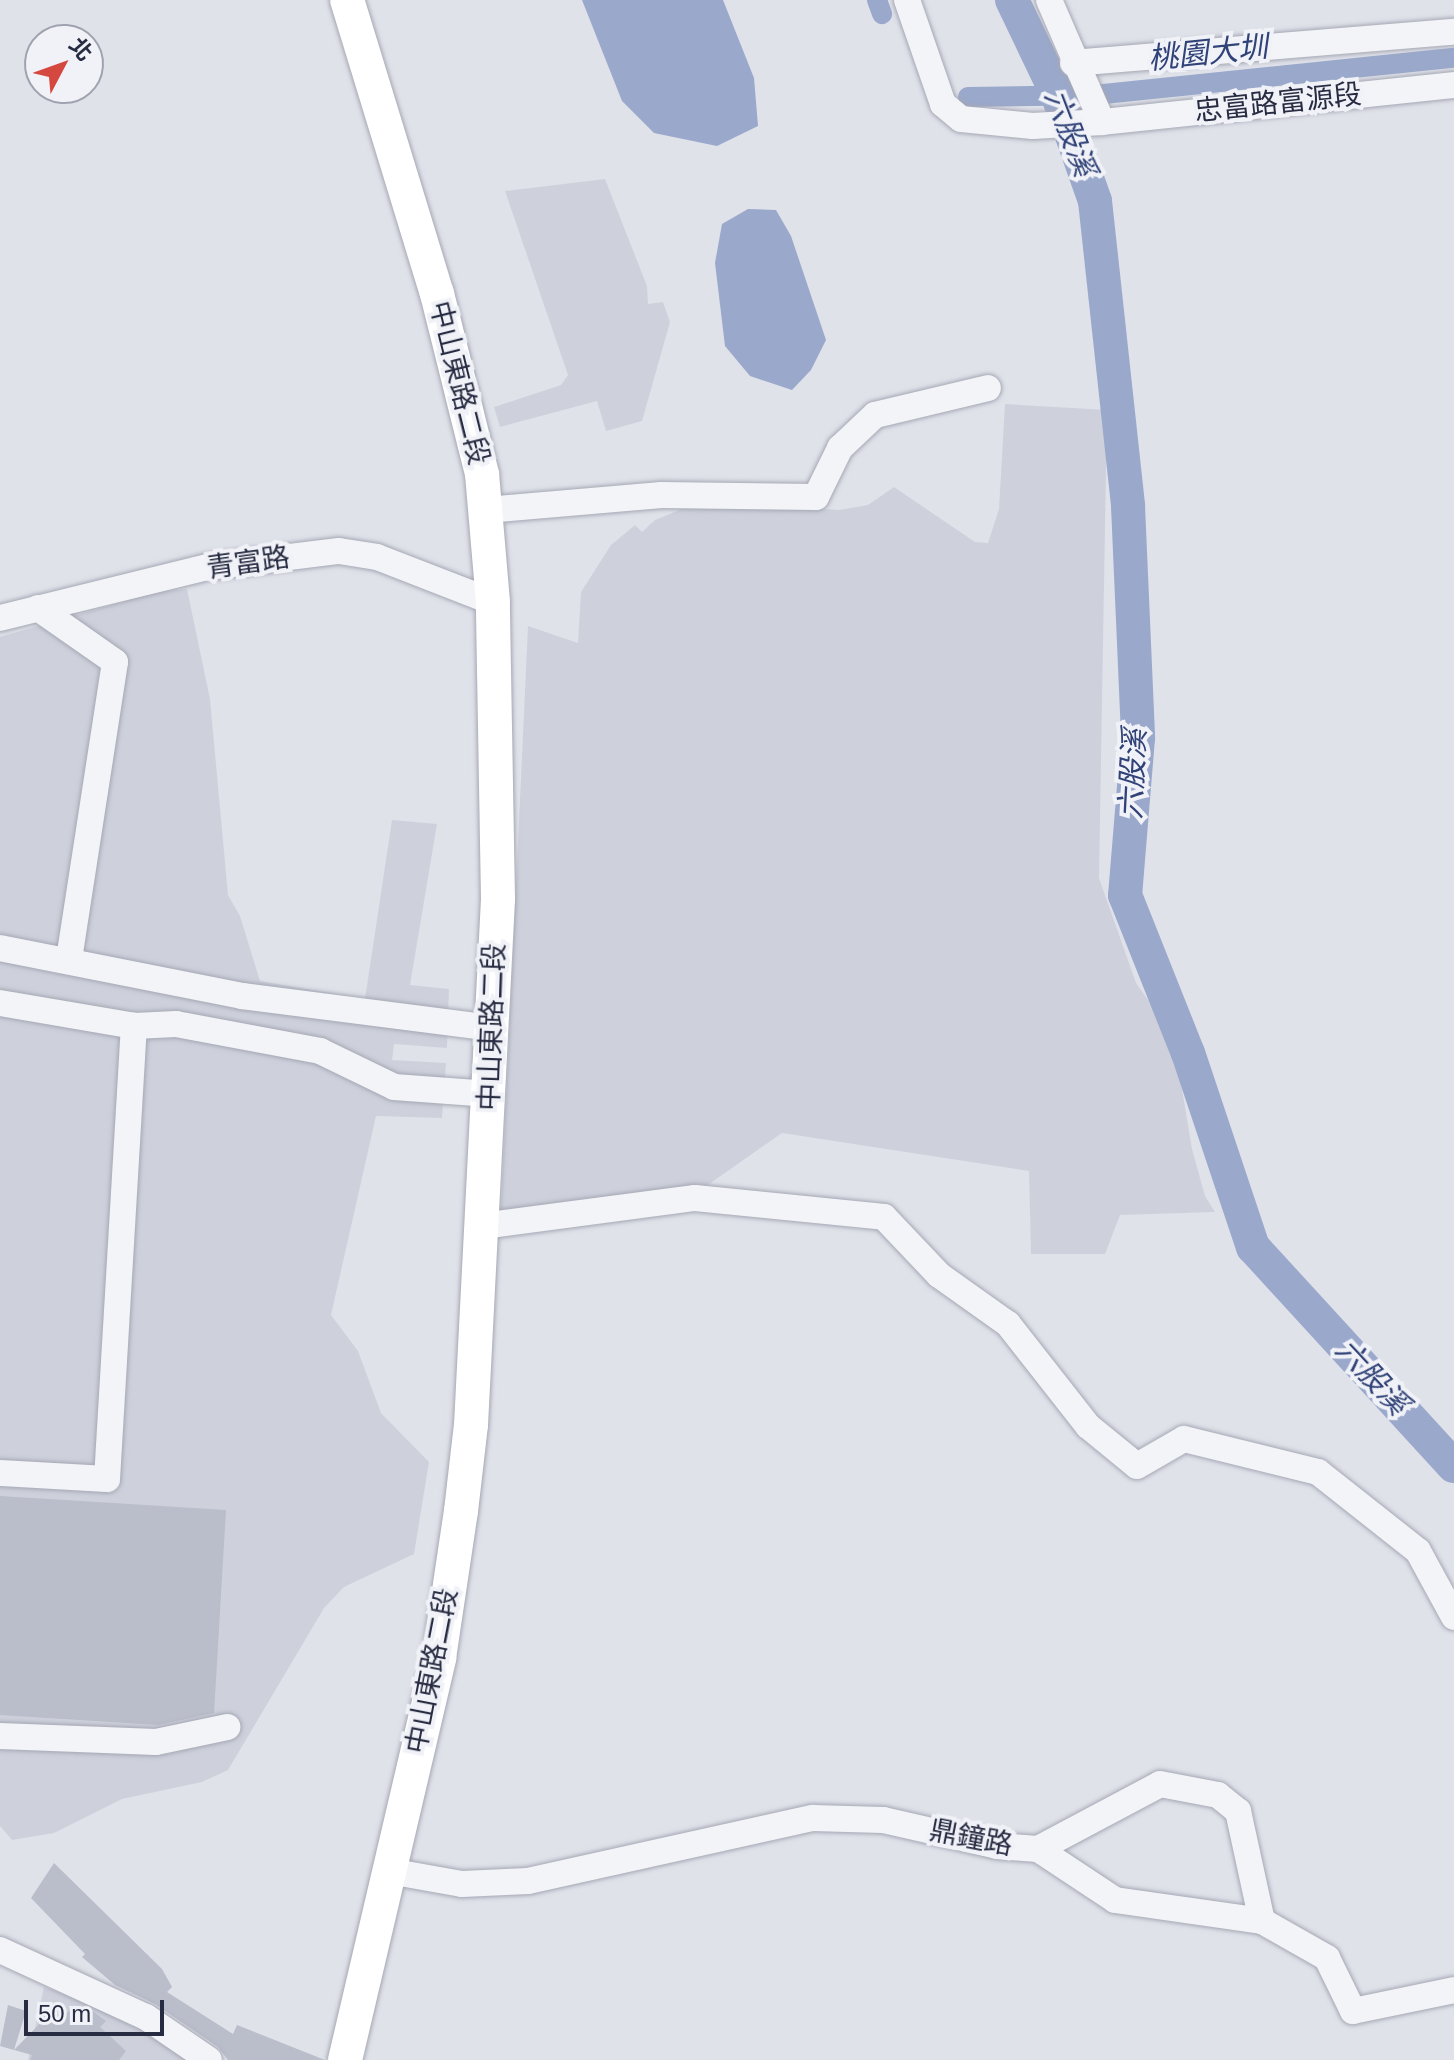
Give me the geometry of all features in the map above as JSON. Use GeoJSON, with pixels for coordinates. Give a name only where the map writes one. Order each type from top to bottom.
{"type":"FeatureCollection","features":[{"type":"Feature","properties":{"kind":"main road","name":"中山東路二段"},"geometry":{"type":"LineString","coordinates":[[345,2060],[439,1658],[461,1511],[490,1094],[498,899],[493,602],[482,474],[437,294],[347,0]]}},
{"type":"Feature","properties":{"kind":"street","name":"忠富路富源段"},"geometry":{"type":"LineString","coordinates":[[907,0],[943,104],[961,119],[1033,126],[1102,122],[1454,85]]}},
{"type":"Feature","properties":{"kind":"street"},"geometry":{"type":"LineString","coordinates":[[1049,0],[1073,63],[1102,122]]}},
{"type":"Feature","properties":{"kind":"street"},"geometry":{"type":"LineString","coordinates":[[1073,63],[1454,32]]}},
{"type":"Feature","properties":{"kind":"street"},"geometry":{"type":"LineString","coordinates":[[486,510],[661,495],[816,497],[840,448],[875,415],[988,388]]}},
{"type":"Feature","properties":{"kind":"street","name":"青富路"},"geometry":{"type":"LineString","coordinates":[[0,618],[208,567],[339,551],[377,557],[493,602]]}},
{"type":"Feature","properties":{"kind":"street"},"geometry":{"type":"LineString","coordinates":[[38,608],[115,662],[69,960]]}},
{"type":"Feature","properties":{"kind":"street"},"geometry":{"type":"LineString","coordinates":[[0,948],[242,996],[491,1028]]}},
{"type":"Feature","properties":{"kind":"street"},"geometry":{"type":"LineString","coordinates":[[0,1003],[134,1026],[176,1024],[320,1051],[394,1087],[490,1094]]}},
{"type":"Feature","properties":{"kind":"street"},"geometry":{"type":"LineString","coordinates":[[0,1473],[107,1479],[134,1026]]}},
{"type":"Feature","properties":{"kind":"street"},"geometry":{"type":"LineString","coordinates":[[482,1226],[695,1198],[884,1217],[939,1275],[1008,1324],[1088,1426],[1137,1466],[1184,1439],[1318,1472],[1418,1551],[1454,1617]]}},
{"type":"Feature","properties":{"kind":"street"},"geometry":{"type":"LineString","coordinates":[[0,1736],[156,1742],[227,1727]]}},
{"type":"Feature","properties":{"kind":"street","name":"鼎鐘路"},"geometry":{"type":"LineString","coordinates":[[389,1871],[462,1884],[528,1881],[813,1818],[883,1820],[1038,1849],[1160,1784],[1218,1795],[1238,1811],[1262,1921]]}},
{"type":"Feature","properties":{"kind":"street"},"geometry":{"type":"LineString","coordinates":[[1038,1849],[1115,1900],[1262,1921],[1327,1958],[1353,2011],[1454,1990]]}},
{"type":"Feature","properties":{"kind":"street"},"geometry":{"type":"LineString","coordinates":[[0,1950],[146,2017],[209,2060]]}},
{"type":"Feature","properties":{"kind":"shaded area"},"geometry":{"type":"Polygon","coordinates":[[[605,179],[647,286],[648,304],[663,302],[670,322],[642,421],[606,431],[597,401],[500,427],[494,407],[561,385],[568,375],[505,191],[605,179]]]}},
{"type":"Feature","properties":{"kind":"shaded area"},"geometry":{"type":"Polygon","coordinates":[[[1005,404],[1107,410],[1099,878],[1136,983],[1173,1035],[1192,1149],[1205,1196],[1215,1212],[1120,1215],[1105,1254],[1031,1254],[1029,1171],[782,1133],[705,1187],[501,1211],[528,626],[578,643],[581,592],[611,545],[635,525],[642,532],[655,520],[687,507],[688,499],[839,510],[868,505],[894,487],[975,542],[988,543],[999,509],[1005,404]]]}},
{"type":"Feature","properties":{"kind":"shaded area"},"geometry":{"type":"Polygon","coordinates":[[[187,589],[210,699],[228,895],[240,916],[260,981],[365,999],[392,820],[437,824],[410,985],[449,989],[447,1048],[394,1044],[392,1060],[446,1063],[442,1118],[376,1116],[331,1315],[358,1351],[381,1413],[429,1462],[414,1554],[344,1587],[324,1608],[228,1770],[202,1782],[122,1799],[54,1833],[12,1840],[0,1826],[0,637],[157,592],[187,589]]]}},
{"type":"Feature","properties":{"kind":"shaded area"},"geometry":{"type":"Polygon","coordinates":[[[44,1987],[117,2013],[195,2060],[28,2060],[44,1987]]]}},
{"type":"Feature","properties":{"kind":"water"},"geometry":{"type":"Polygon","coordinates":[[[582,0],[723,0],[754,78],[758,126],[717,146],[654,133],[622,101],[582,0]]]}},
{"type":"Feature","properties":{"kind":"water"},"geometry":{"type":"Polygon","coordinates":[[[748,209],[776,210],[791,236],[826,340],[811,370],[792,390],[750,376],[725,346],[715,263],[722,224],[748,209]]]}},
{"type":"Feature","properties":{"kind":"building"},"geometry":{"type":"Polygon","coordinates":[[[0,1496],[226,1510],[214,1713],[158,1725],[0,1715],[0,1496]]]}},
{"type":"Feature","properties":{"kind":"building"},"geometry":{"type":"Polygon","coordinates":[[[54,1863],[162,1969],[172,1987],[167,1992],[233,2034],[237,2025],[325,2060],[228,2060],[218,2047],[155,2004],[115,1985],[82,1957],[85,1954],[31,1898],[54,1863]]]}},
{"type":"Feature","properties":{"kind":"building"},"geometry":{"type":"Polygon","coordinates":[[[8,2005],[26,2011],[14,2050],[0,2046],[8,2005]]]}},
{"type":"Feature","properties":{"kind":"building"},"geometry":{"type":"Polygon","coordinates":[[[72,2008],[81,2016],[88,2008],[106,2021],[100,2027],[126,2051],[119,2060],[30,2060],[32,2055],[14,2050],[53,2010],[62,2018],[72,2008]]]}},
{"type":"Feature","properties":{"kind":"waterway","name":"桃園大圳"},"geometry":{"type":"LineString","coordinates":[[877,0],[882,14]]}},
{"type":"Feature","properties":{"kind":"waterway","name":"六股溪"},"geometry":{"type":"LineString","coordinates":[[1012,0],[1058,96],[1095,201],[1128,506],[1138,738],[1125,895],[1188,1053],[1253,1247],[1454,1466]]}},
{"type":"Feature","properties":{"kind":"waterway","name":"桃園大圳"},"geometry":{"type":"LineString","coordinates":[[968,97],[1094,95],[1454,58]]}}]}
